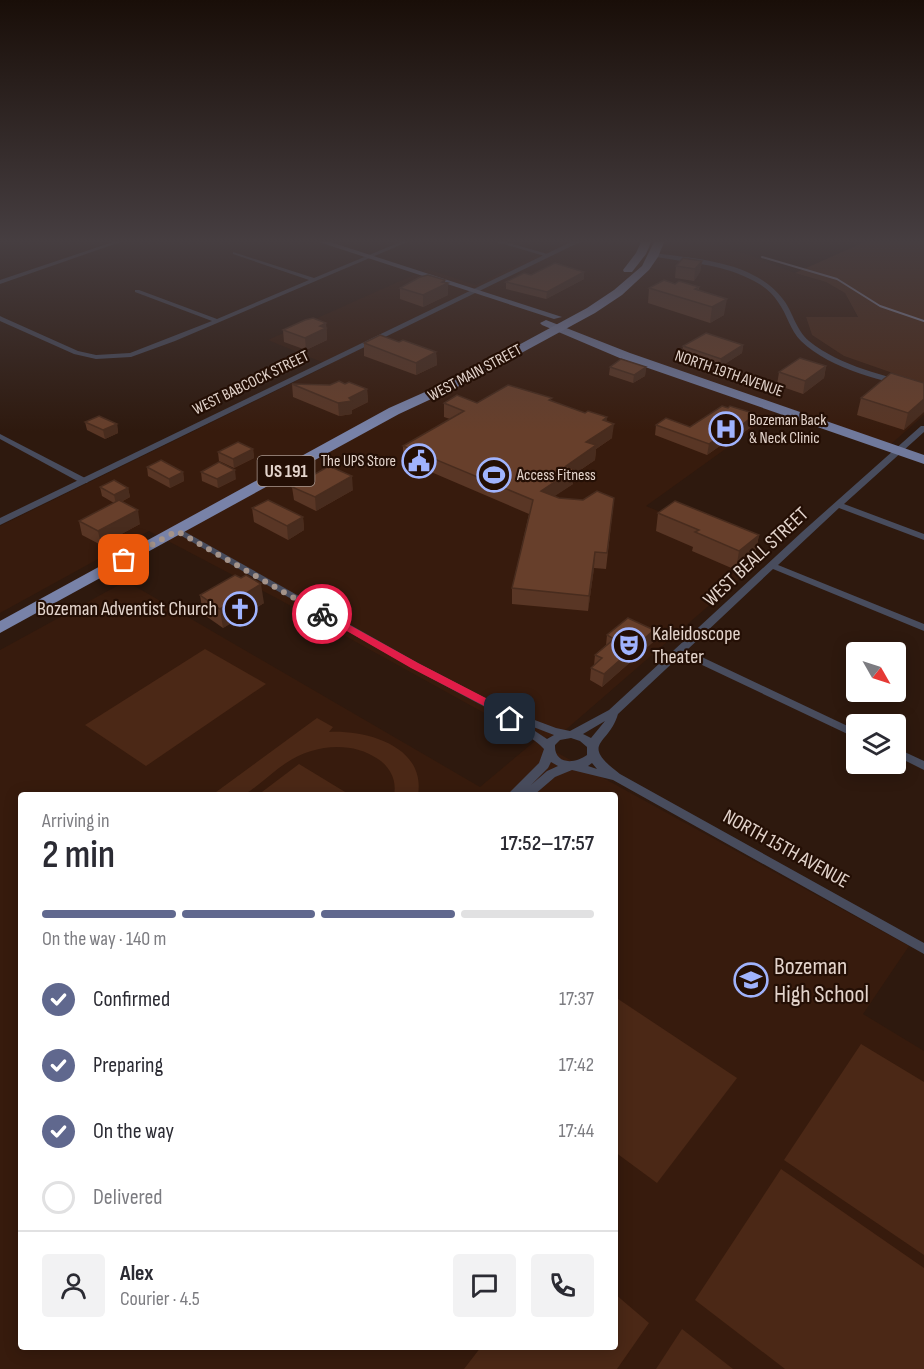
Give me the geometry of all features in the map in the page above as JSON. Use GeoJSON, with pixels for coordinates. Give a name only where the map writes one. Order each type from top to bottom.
{"type":"FeatureCollection","features":[{"type":"Feature","properties":{"kind":"highway","name":"WEST MAIN STREET"},"geometry":{"type":"LineString","coordinates":[[0,628],[394,411],[437,395],[584,304]]}},
{"type":"Feature","properties":{"kind":"highway","name":"WEST MAIN STREET"},"geometry":{"type":"LineString","coordinates":[[558,322],[593,304]]}},
{"type":"Feature","properties":{"kind":"main road"},"geometry":{"type":"LineString","coordinates":[[512,304],[558,322]]}},
{"type":"Feature","properties":{"kind":"main road","name":"NORTH 19TH AVENUE"},"geometry":{"type":"LineString","coordinates":[[558,322],[626,356],[902,448],[924,460]]}},
{"type":"Feature","properties":{"kind":"main road","name":"NORTH 19TH AVENUE"},"geometry":{"type":"LineString","coordinates":[[902,448],[924,451]]}},
{"type":"Feature","properties":{"kind":"street"},"geometry":{"type":"LineString","coordinates":[[171,304],[217,321]]}},
{"type":"Feature","properties":{"kind":"street"},"geometry":{"type":"LineString","coordinates":[[0,318],[76,353],[112,357],[152,349],[257,304]]}},
{"type":"Feature","properties":{"kind":"street","name":"WEST BABCOCK STREET"},"geometry":{"type":"LineString","coordinates":[[0,522],[447,304]]}},
{"type":"Feature","properties":{"kind":"street"},"geometry":{"type":"LineString","coordinates":[[782,304],[793,326],[817,349],[857,368],[924,389]]}},
{"type":"Feature","properties":{"kind":"street","name":"WEST BEALL STREET"},"geometry":{"type":"LineString","coordinates":[[570,734],[587,729],[604,716],[613,713],[924,428]]}},
{"type":"Feature","properties":{"kind":"street"},"geometry":{"type":"LineString","coordinates":[[0,436],[84,481]]}},
{"type":"Feature","properties":{"kind":"street"},"geometry":{"type":"LineString","coordinates":[[838,505],[924,537]]}},
{"type":"Feature","properties":{"kind":"street"},"geometry":{"type":"LineString","coordinates":[[177,531],[414,665],[505,713],[518,715],[550,732],[584,738],[594,749],[590,761],[551,774],[530,792]]}},
{"type":"Feature","properties":{"kind":"street"},"geometry":{"type":"LineString","coordinates":[[773,566],[924,628]]}},
{"type":"Feature","properties":{"kind":"street"},"geometry":{"type":"LineString","coordinates":[[681,651],[846,729]]}},
{"type":"Feature","properties":{"kind":"street"},"geometry":{"type":"LineString","coordinates":[[505,713],[510,719],[534,733],[556,762],[574,766]]}},
{"type":"Feature","properties":{"kind":"street","name":"WEST BEALL STREET"},"geometry":{"type":"LineString","coordinates":[[594,749],[597,735],[612,719],[613,713]]}},
{"type":"Feature","properties":{"kind":"street"},"geometry":{"type":"LineString","coordinates":[[516,792],[540,769],[555,738],[570,734]]}},
{"type":"Feature","properties":{"kind":"street","name":"NORTH 15TH AVENUE"},"geometry":{"type":"LineString","coordinates":[[594,749],[598,763],[628,784],[924,949]]}},
{"type":"Feature","properties":{"kind":"street"},"geometry":{"type":"LineString","coordinates":[[906,757],[924,766]]}},
{"type":"Feature","properties":{"kind":"street","name":"NORTH 15TH AVENUE"},"geometry":{"type":"LineString","coordinates":[[574,766],[628,784]]}},
{"type":"Feature","properties":{"kind":"shaded area"},"geometry":{"type":"Polygon","coordinates":[[[349,304],[851,304],[858,318],[806,317],[812,335],[844,356],[924,384],[924,415],[890,445],[784,407],[646,506],[766,556],[562,733],[536,741],[909,946],[863,1014],[924,1051],[924,1369],[0,1369],[0,650],[126,581],[480,787],[535,741],[282,601],[149,531],[0,613],[0,526],[329,365],[268,340],[349,304]]]}},
{"type":"Feature","properties":{"kind":"shaded area"},"geometry":{"type":"Polygon","coordinates":[[[851,304],[924,304],[924,384],[844,356],[812,335],[806,317],[858,317],[851,304]]]}},
{"type":"Feature","properties":{"kind":"shaded area"},"geometry":{"type":"Polygon","coordinates":[[[205,649],[266,684],[146,766],[85,725],[205,649]]]}},
{"type":"Feature","properties":{"kind":"shaded area"},"geometry":{"type":"Polygon","coordinates":[[[317,718],[333,727],[329,732],[360,734],[390,744],[413,764],[418,778],[418,792],[394,792],[393,779],[389,770],[378,759],[356,749],[332,747],[296,757],[248,792],[216,792],[317,718]]]}},
{"type":"Feature","properties":{"kind":"shaded area"},"geometry":{"type":"Polygon","coordinates":[[[299,764],[345,792],[262,792],[299,764]]]}},
{"type":"Feature","properties":{"kind":"shaded area"},"geometry":{"type":"Polygon","coordinates":[[[618,999],[737,1078],[657,1183],[618,1154],[618,999]]]}},
{"type":"Feature","properties":{"kind":"shaded area"},"geometry":{"type":"Polygon","coordinates":[[[861,1044],[924,1082],[924,1255],[784,1160],[861,1044]]]}},
{"type":"Feature","properties":{"kind":"shaded area"},"geometry":{"type":"Polygon","coordinates":[[[781,1169],[924,1268],[924,1369],[785,1369],[695,1300],[781,1169]]]}},
{"type":"Feature","properties":{"kind":"shaded area"},"geometry":{"type":"Polygon","coordinates":[[[618,1297],[649,1323],[617,1369],[464,1369],[479,1350],[618,1350],[618,1297]]]}},
{"type":"Feature","properties":{"kind":"shaded area"},"geometry":{"type":"Polygon","coordinates":[[[682,1329],[733,1369],[656,1369],[682,1329]]]}},
{"type":"Feature","properties":{"kind":"building"},"geometry":{"type":"Polygon","coordinates":[[[702,304],[718,304],[712,307],[702,304]]]}},
{"type":"Feature","properties":{"kind":"building"},"geometry":{"type":"Polygon","coordinates":[[[313,318],[326,323],[320,326],[326,328],[305,338],[283,330],[305,320],[313,318]]]}},
{"type":"Feature","properties":{"kind":"building"},"geometry":{"type":"Polygon","coordinates":[[[706,333],[743,345],[721,359],[683,346],[706,333]]]}},
{"type":"Feature","properties":{"kind":"building"},"geometry":{"type":"Polygon","coordinates":[[[380,335],[399,342],[403,340],[436,352],[416,363],[364,343],[380,335]]]}},
{"type":"Feature","properties":{"kind":"building"},"geometry":{"type":"Polygon","coordinates":[[[800,358],[826,366],[805,381],[779,372],[800,358]]]}},
{"type":"Feature","properties":{"kind":"building"},"geometry":{"type":"Polygon","coordinates":[[[621,359],[646,367],[634,375],[610,367],[621,359]]]}},
{"type":"Feature","properties":{"kind":"building"},"geometry":{"type":"Polygon","coordinates":[[[891,373],[924,383],[924,399],[908,413],[861,398],[891,373]]]}},
{"type":"Feature","properties":{"kind":"building"},"geometry":{"type":"Polygon","coordinates":[[[339,381],[367,389],[349,398],[352,401],[338,403],[292,384],[330,385],[339,381]]]}},
{"type":"Feature","properties":{"kind":"building"},"geometry":{"type":"Polygon","coordinates":[[[508,385],[552,398],[549,400],[585,413],[588,411],[607,417],[603,420],[614,424],[586,442],[596,445],[566,466],[574,469],[541,491],[559,498],[583,500],[597,491],[614,498],[607,553],[595,552],[589,596],[512,588],[533,500],[403,446],[464,411],[444,403],[457,395],[477,403],[508,385]]]}},
{"type":"Feature","properties":{"kind":"building"},"geometry":{"type":"Polygon","coordinates":[[[722,406],[728,408],[730,406],[756,414],[739,427],[735,425],[709,444],[656,425],[666,418],[690,427],[722,406]]]}},
{"type":"Feature","properties":{"kind":"building"},"geometry":{"type":"Polygon","coordinates":[[[99,416],[117,424],[103,430],[85,422],[99,416]]]}},
{"type":"Feature","properties":{"kind":"building"},"geometry":{"type":"Polygon","coordinates":[[[238,442],[253,449],[233,459],[218,452],[238,442]]]}},
{"type":"Feature","properties":{"kind":"building"},"geometry":{"type":"Polygon","coordinates":[[[161,460],[183,472],[169,479],[147,467],[161,460]]]}},
{"type":"Feature","properties":{"kind":"building"},"geometry":{"type":"Polygon","coordinates":[[[219,462],[235,470],[217,479],[201,472],[219,462]]]}},
{"type":"Feature","properties":{"kind":"building"},"geometry":{"type":"Polygon","coordinates":[[[329,466],[352,476],[315,497],[292,487],[329,466]]]}},
{"type":"Feature","properties":{"kind":"building"},"geometry":{"type":"Polygon","coordinates":[[[114,480],[128,488],[114,495],[100,487],[114,480]]]}},
{"type":"Feature","properties":{"kind":"building"},"geometry":{"type":"Polygon","coordinates":[[[119,500],[138,510],[98,531],[79,521],[119,500]]]}},
{"type":"Feature","properties":{"kind":"building"},"geometry":{"type":"Polygon","coordinates":[[[268,500],[303,517],[287,526],[252,508],[268,500]]]}},
{"type":"Feature","properties":{"kind":"building"},"geometry":{"type":"Polygon","coordinates":[[[675,501],[759,535],[739,551],[695,532],[699,530],[658,513],[675,501]]]}},
{"type":"Feature","properties":{"kind":"building"},"geometry":{"type":"Polygon","coordinates":[[[235,575],[241,578],[246,575],[261,584],[220,609],[200,595],[235,575]]]}},
{"type":"Feature","properties":{"kind":"building"},"geometry":{"type":"Polygon","coordinates":[[[628,618],[654,630],[604,674],[591,668],[602,658],[595,655],[614,639],[607,635],[628,618]]]}},
{"type":"Feature","properties":{"kind":"waterway"},"geometry":{"type":"LineString","coordinates":[[877,304],[924,321]]}},
{"type":"Feature","properties":{"kind":"way so far"},"geometry":{"type":"LineString","coordinates":[[124,560],[177,531],[322,614]]}},
{"type":"Feature","properties":{"kind":"place","name":"Bozeman Back & Neck Clinic"},"geometry":{"type":"Point","coordinates":[726,429]}},
{"type":"Feature","properties":{"kind":"place","name":"The UPS Store"},"geometry":{"type":"Point","coordinates":[419,461]}},
{"type":"Feature","properties":{"kind":"place","name":"Access Fitness"},"geometry":{"type":"Point","coordinates":[494,475]}},
{"type":"Feature","properties":{"kind":"place","name":"Bozeman Adventist Church"},"geometry":{"type":"Point","coordinates":[240,609]}},
{"type":"Feature","properties":{"kind":"place","name":"Kaleidoscope Theater"},"geometry":{"type":"Point","coordinates":[629,645]}},
{"type":"Feature","properties":{"kind":"place","name":"Bozeman High School"},"geometry":{"type":"Point","coordinates":[751,980]}},
{"type":"Feature","properties":{"kind":"route"},"geometry":{"type":"LineString","coordinates":[[322,614],[505,713],[510,719]]}}]}
